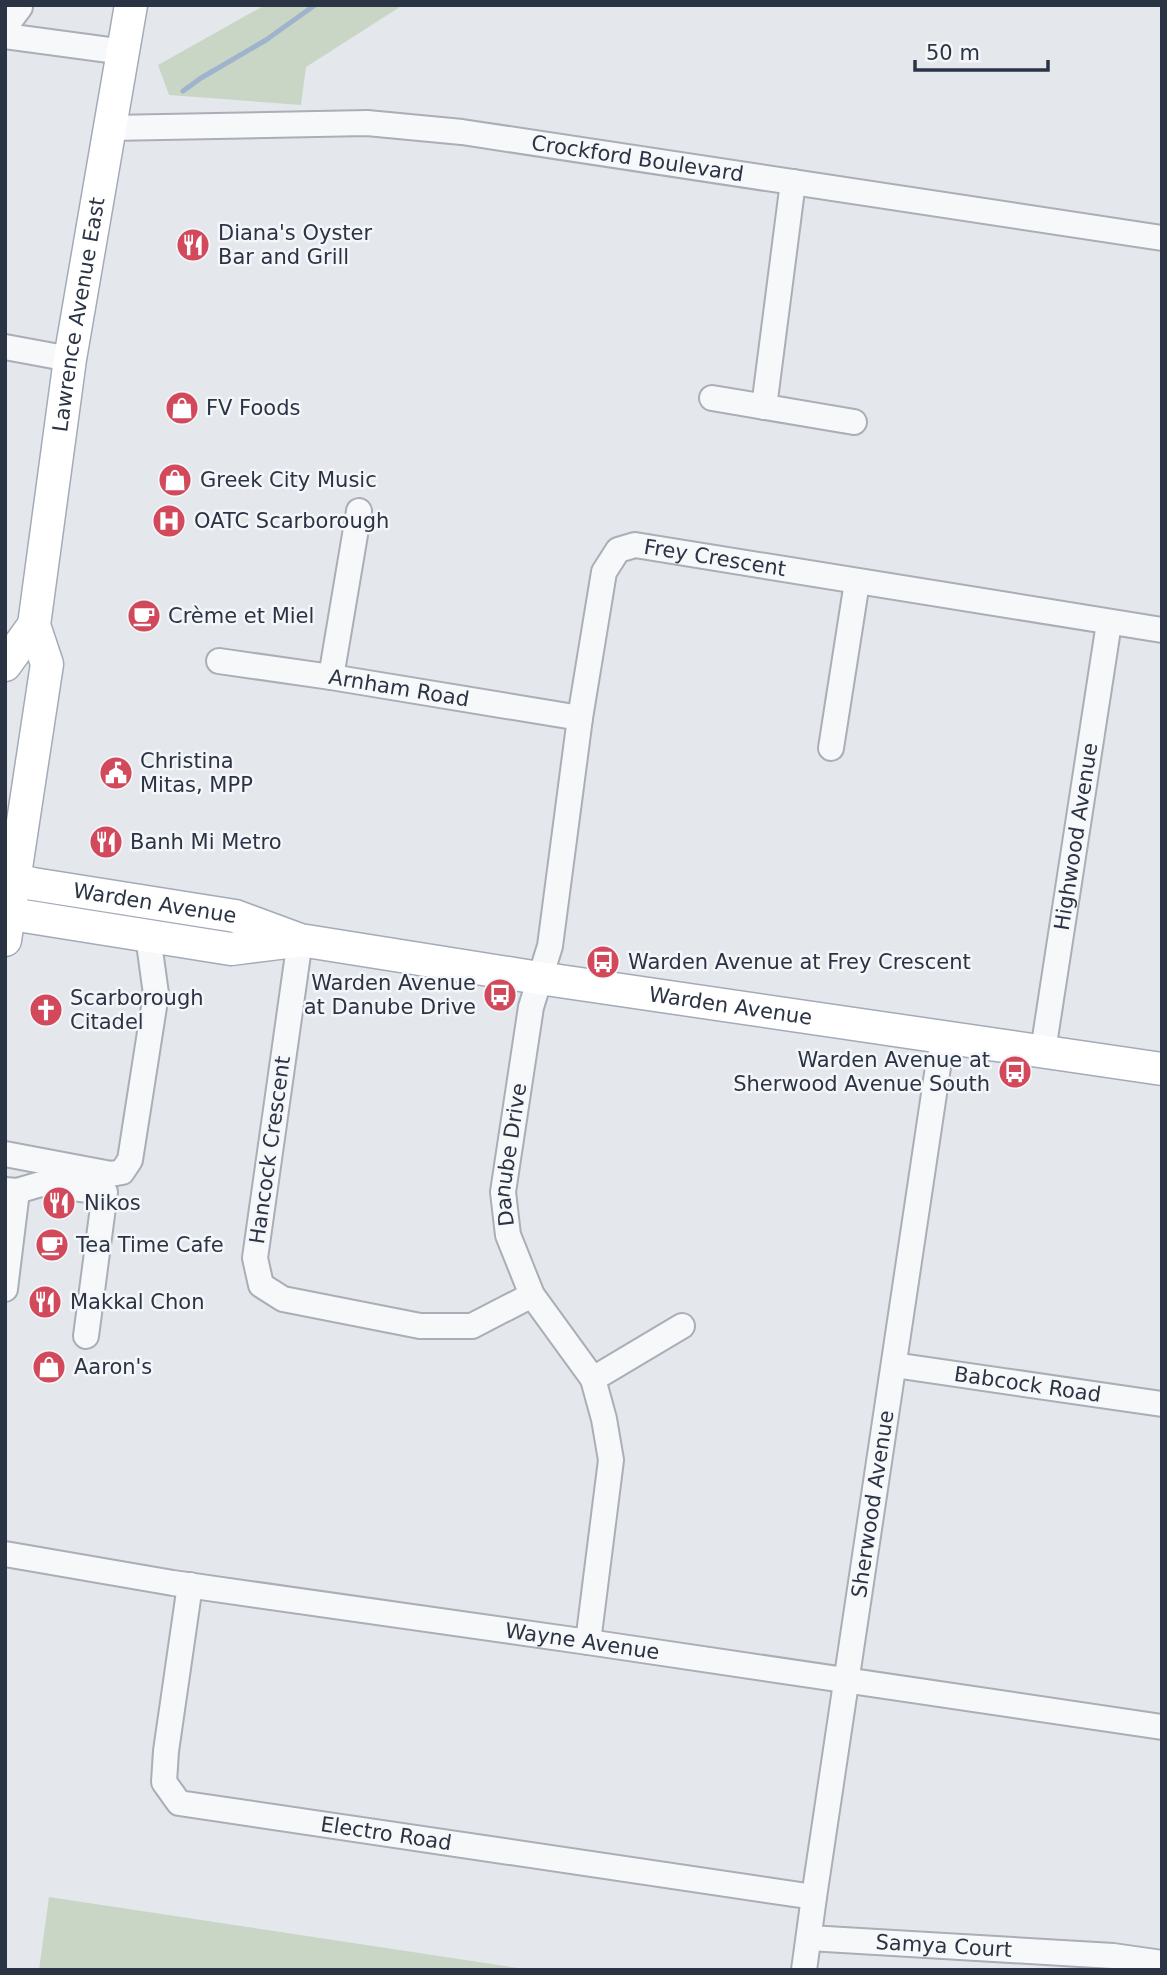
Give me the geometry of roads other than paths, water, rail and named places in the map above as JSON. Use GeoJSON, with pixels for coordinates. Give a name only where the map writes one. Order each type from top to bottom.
{"type":"FeatureCollection","features":[{"type":"Feature","properties":{"kind":"main road","name":"Lawrence Avenue East"},"geometry":{"type":"LineString","coordinates":[[7,922],[10,879],[47,664],[34,625],[69,359],[131,5]]}},
{"type":"Feature","properties":{"kind":"main road","name":"Lawrence Avenue East"},"geometry":{"type":"LineString","coordinates":[[5,665],[34,625]]}},
{"type":"Feature","properties":{"kind":"main road","name":"Warden Avenue"},"geometry":{"type":"LineString","coordinates":[[10,879],[235,916],[300,940],[539,978],[1162,1069]]}},
{"type":"Feature","properties":{"kind":"main road","name":"Warden Avenue"},"geometry":{"type":"LineString","coordinates":[[7,922],[148,936],[231,948],[300,940]]}},
{"type":"Feature","properties":{"kind":"street"},"geometry":{"type":"LineString","coordinates":[[5,27],[20,7]]}},
{"type":"Feature","properties":{"kind":"street"},"geometry":{"type":"LineString","coordinates":[[5,36],[124,52]]}},
{"type":"Feature","properties":{"kind":"street","name":"Crockford Boulevard"},"geometry":{"type":"LineString","coordinates":[[110,128],[368,122],[462,132],[1162,238]]}},
{"type":"Feature","properties":{"kind":"street"},"geometry":{"type":"LineString","coordinates":[[764,407],[793,182]]}},
{"type":"Feature","properties":{"kind":"street"},"geometry":{"type":"LineString","coordinates":[[5,347],[69,359]]}},
{"type":"Feature","properties":{"kind":"street"},"geometry":{"type":"LineString","coordinates":[[712,398],[854,422]]}},
{"type":"Feature","properties":{"kind":"street"},"geometry":{"type":"LineString","coordinates":[[331,677],[359,511]]}},
{"type":"Feature","properties":{"kind":"street","name":"Frey Crescent"},"geometry":{"type":"LineString","coordinates":[[539,978],[550,946],[580,718],[604,572],[618,551],[635,545],[1162,630]]}},
{"type":"Feature","properties":{"kind":"street"},"geometry":{"type":"LineString","coordinates":[[831,748],[857,582]]}},
{"type":"Feature","properties":{"kind":"street","name":"Highwood Avenue"},"geometry":{"type":"LineString","coordinates":[[1043,1051],[1110,622]]}},
{"type":"Feature","properties":{"kind":"street","name":"Arnham Road"},"geometry":{"type":"LineString","coordinates":[[219,661],[580,718]]}},
{"type":"Feature","properties":{"kind":"street"},"geometry":{"type":"LineString","coordinates":[[5,1154],[111,1174],[122,1172],[130,1160],[156,994],[148,936]]}},
{"type":"Feature","properties":{"kind":"street","name":"Hancock Crescent"},"geometry":{"type":"LineString","coordinates":[[300,940],[255,1258],[261,1285],[283,1299],[420,1326],[472,1326],[532,1295]]}},
{"type":"Feature","properties":{"kind":"street","name":"Danube Drive"},"geometry":{"type":"LineString","coordinates":[[539,978],[531,1007],[503,1192],[508,1235],[532,1295],[593,1379],[604,1419],[611,1460],[588,1642]]}},
{"type":"Feature","properties":{"kind":"street","name":"Sherwood Avenue"},"geometry":{"type":"LineString","coordinates":[[804,1970],[944,1038]]}},
{"type":"Feature","properties":{"kind":"street"},"geometry":{"type":"LineString","coordinates":[[5,1289],[11,1190],[41,1184],[105,1192],[86,1336]]}},
{"type":"Feature","properties":{"kind":"street"},"geometry":{"type":"LineString","coordinates":[[593,1379],[682,1326]]}},
{"type":"Feature","properties":{"kind":"street","name":"Babcock Road"},"geometry":{"type":"LineString","coordinates":[[894,1365],[1162,1404]]}},
{"type":"Feature","properties":{"kind":"street","name":"Wayne Avenue"},"geometry":{"type":"LineString","coordinates":[[5,1555],[190,1585],[1162,1727]]}},
{"type":"Feature","properties":{"kind":"street","name":"Electro Road"},"geometry":{"type":"LineString","coordinates":[[190,1585],[164,1782],[179,1803],[814,1897]]}},
{"type":"Feature","properties":{"kind":"street","name":"Samya Court"},"geometry":{"type":"LineString","coordinates":[[809,1938],[1113,1956],[1162,1963]]}},
{"type":"Feature","properties":{"kind":"waterway"},"geometry":{"type":"LineString","coordinates":[[183,91],[266,40],[315,5]]}},
{"type":"Feature","properties":{"kind":"place","name":"Diana's Oyster Bar and Grill"},"geometry":{"type":"Point","coordinates":[193,245]}},
{"type":"Feature","properties":{"kind":"place","name":"FV Foods"},"geometry":{"type":"Point","coordinates":[182,408]}},
{"type":"Feature","properties":{"kind":"place","name":"Greek City Music"},"geometry":{"type":"Point","coordinates":[175,480]}},
{"type":"Feature","properties":{"kind":"place","name":"OATC Scarborough"},"geometry":{"type":"Point","coordinates":[169,521]}},
{"type":"Feature","properties":{"kind":"place","name":"Crème et Miel"},"geometry":{"type":"Point","coordinates":[144,616]}},
{"type":"Feature","properties":{"kind":"place","name":"Christina Mitas, MPP"},"geometry":{"type":"Point","coordinates":[116,773]}},
{"type":"Feature","properties":{"kind":"place","name":"Banh Mi Metro"},"geometry":{"type":"Point","coordinates":[106,842]}},
{"type":"Feature","properties":{"kind":"place","name":"Warden Avenue at Frey Crescent"},"geometry":{"type":"Point","coordinates":[603,962]}},
{"type":"Feature","properties":{"kind":"place","name":"Warden Avenue at Danube Drive"},"geometry":{"type":"Point","coordinates":[500,995]}},
{"type":"Feature","properties":{"kind":"place","name":"Scarborough Citadel"},"geometry":{"type":"Point","coordinates":[46,1010]}},
{"type":"Feature","properties":{"kind":"place","name":"Warden Avenue at Sherwood Avenue South"},"geometry":{"type":"Point","coordinates":[1015,1072]}},
{"type":"Feature","properties":{"kind":"place","name":"Nikos"},"geometry":{"type":"Point","coordinates":[59,1203]}},
{"type":"Feature","properties":{"kind":"place","name":"Tea Time Cafe"},"geometry":{"type":"Point","coordinates":[52,1245]}},
{"type":"Feature","properties":{"kind":"place","name":"Makkal Chon"},"geometry":{"type":"Point","coordinates":[45,1302]}},
{"type":"Feature","properties":{"kind":"place","name":"Aaron's"},"geometry":{"type":"Point","coordinates":[49,1367]}}]}
